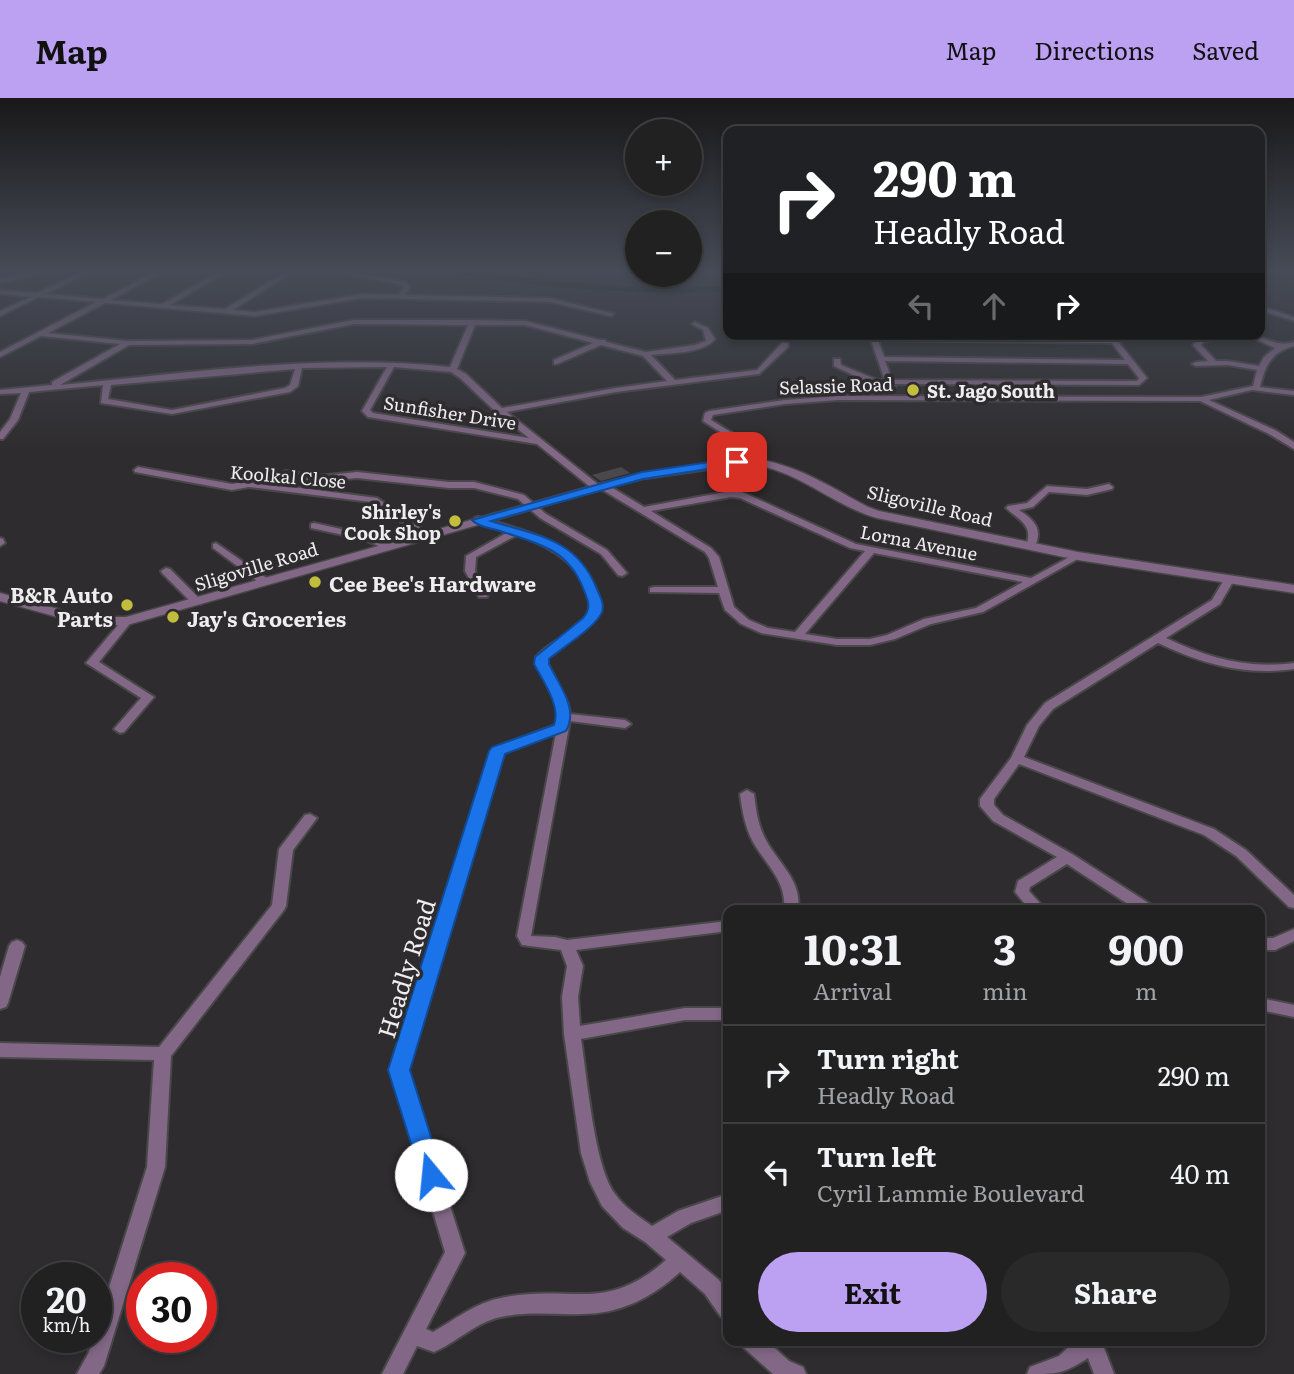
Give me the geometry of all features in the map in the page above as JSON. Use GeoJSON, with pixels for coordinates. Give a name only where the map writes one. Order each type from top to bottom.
{"type":"FeatureCollection","features":[{"type":"Feature","properties":{"kind":"street"},"geometry":{"type":"LineString","coordinates":[[0,355],[44,332]]}},
{"type":"Feature","properties":{"kind":"street"},"geometry":{"type":"LineString","coordinates":[[40,334],[128,343],[252,342],[305,332]]}},
{"type":"Feature","properties":{"kind":"street"},"geometry":{"type":"LineString","coordinates":[[453,370],[469,332]]}},
{"type":"Feature","properties":{"kind":"street"},"geometry":{"type":"LineString","coordinates":[[562,332],[646,354],[696,347],[709,342],[711,339],[708,332]]}},
{"type":"Feature","properties":{"kind":"street"},"geometry":{"type":"LineString","coordinates":[[0,364],[52,335]]}},
{"type":"Feature","properties":{"kind":"street"},"geometry":{"type":"LineString","coordinates":[[874,340],[894,398]]}},
{"type":"Feature","properties":{"kind":"street"},"geometry":{"type":"LineString","coordinates":[[837,361],[838,366],[873,381],[890,383],[1139,383],[1143,378],[1113,340]]}},
{"type":"Feature","properties":{"kind":"street"},"geometry":{"type":"LineString","coordinates":[[1200,340],[1197,345],[1213,362]]}},
{"type":"Feature","properties":{"kind":"street"},"geometry":{"type":"LineString","coordinates":[[1262,340],[1279,347]]}},
{"type":"Feature","properties":{"kind":"street"},"geometry":{"type":"LineString","coordinates":[[557,362],[603,341]]}},
{"type":"Feature","properties":{"kind":"street"},"geometry":{"type":"LineString","coordinates":[[49,388],[128,343]]}},
{"type":"Feature","properties":{"kind":"street"},"geometry":{"type":"LineString","coordinates":[[1256,388],[1265,358],[1279,347],[1294,344]]}},
{"type":"Feature","properties":{"kind":"street"},"geometry":{"type":"LineString","coordinates":[[500,411],[672,382],[759,372],[785,345]]}},
{"type":"Feature","properties":{"kind":"street"},"geometry":{"type":"LineString","coordinates":[[646,354],[672,382]]}},
{"type":"Feature","properties":{"kind":"street"},"geometry":{"type":"LineString","coordinates":[[881,359],[1130,362]]}},
{"type":"Feature","properties":{"kind":"street"},"geometry":{"type":"LineString","coordinates":[[1196,364],[1213,362],[1263,369]]}},
{"type":"Feature","properties":{"kind":"street"},"geometry":{"type":"LineString","coordinates":[[108,382],[104,401],[172,412],[287,390],[294,386],[299,366]]}},
{"type":"Feature","properties":{"kind":"street"},"geometry":{"type":"LineString","coordinates":[[0,392],[299,366],[391,366],[453,370],[540,443],[600,487],[708,550],[714,557],[729,608],[745,622],[765,631],[797,637],[836,642],[870,642],[891,638],[928,621],[979,610],[1078,556]]}},
{"type":"Feature","properties":{"kind":"street","name":"Sunfisher Drive"},"geometry":{"type":"LineString","coordinates":[[391,366],[366,411],[371,415],[540,443]]}},
{"type":"Feature","properties":{"kind":"street","name":"Selassie Road"},"geometry":{"type":"LineString","coordinates":[[756,461],[757,452],[707,421],[709,413],[785,402],[894,398],[1201,399],[1256,388],[1294,393]]}},
{"type":"Feature","properties":{"kind":"street"},"geometry":{"type":"LineString","coordinates":[[0,437],[14,421],[25,391]]}},
{"type":"Feature","properties":{"kind":"street"},"geometry":{"type":"LineString","coordinates":[[1201,399],[1272,432],[1294,446]]}},
{"type":"Feature","properties":{"kind":"street","name":"Sligoville Road"},"geometry":{"type":"LineString","coordinates":[[0,597],[86,621],[127,621],[386,545],[600,487],[671,471],[756,461],[785,468],[870,512],[1078,556],[1294,589]]}},
{"type":"Feature","properties":{"kind":"street","name":"Koolkal Close"},"geometry":{"type":"LineString","coordinates":[[138,470],[232,487],[249,484],[374,500],[425,534]]}},
{"type":"Feature","properties":{"kind":"street"},"geometry":{"type":"LineString","coordinates":[[286,474],[317,479],[357,475],[449,485],[474,485],[521,497],[530,506],[604,552],[622,573]]}},
{"type":"Feature","properties":{"kind":"street"},"geometry":{"type":"LineString","coordinates":[[1031,546],[1034,538],[1030,522],[1010,508],[1030,505],[1047,489],[1087,492],[1109,487]]}},
{"type":"Feature","properties":{"kind":"street","name":"Lorna Avenue"},"geometry":{"type":"LineString","coordinates":[[642,510],[731,494],[742,495],[839,541],[872,551],[1032,581]]}},
{"type":"Feature","properties":{"kind":"street"},"geometry":{"type":"LineString","coordinates":[[478,520],[567,552],[587,581],[596,604],[595,613],[588,621],[542,657],[542,664],[562,704],[563,722],[524,936],[527,941],[555,942],[567,946],[723,927]]}},
{"type":"Feature","properties":{"kind":"street"},"geometry":{"type":"LineString","coordinates":[[314,526],[365,537],[386,545]]}},
{"type":"Feature","properties":{"kind":"street"},"geometry":{"type":"LineString","coordinates":[[483,595],[470,571],[471,556],[514,533]]}},
{"type":"Feature","properties":{"kind":"street"},"geometry":{"type":"LineString","coordinates":[[216,546],[264,581]]}},
{"type":"Feature","properties":{"kind":"street"},"geometry":{"type":"LineString","coordinates":[[797,637],[872,551]]}},
{"type":"Feature","properties":{"kind":"street"},"geometry":{"type":"LineString","coordinates":[[166,571],[197,602]]}},
{"type":"Feature","properties":{"kind":"street"},"geometry":{"type":"LineString","coordinates":[[1140,905],[1067,857],[998,818],[987,806],[991,792],[1017,759],[1033,725],[1049,706],[1216,602],[1229,580]]}},
{"type":"Feature","properties":{"kind":"street"},"geometry":{"type":"LineString","coordinates":[[654,590],[722,590]]}},
{"type":"Feature","properties":{"kind":"street"},"geometry":{"type":"LineString","coordinates":[[120,729],[148,697],[92,663],[127,621]]}},
{"type":"Feature","properties":{"kind":"street"},"geometry":{"type":"LineString","coordinates":[[1159,639],[1219,664],[1250,670],[1294,666]]}},
{"type":"Feature","properties":{"kind":"street"},"geometry":{"type":"LineString","coordinates":[[563,722],[625,724]]}},
{"type":"Feature","properties":{"kind":"street","name":"Headly Road"},"geometry":{"type":"LineString","coordinates":[[392,1374],[455,1254],[399,1070],[498,751],[563,722]]}},
{"type":"Feature","properties":{"kind":"street"},"geometry":{"type":"LineString","coordinates":[[1017,759],[1209,832],[1241,853],[1294,903]]}},
{"type":"Feature","properties":{"kind":"street"},"geometry":{"type":"LineString","coordinates":[[747,794],[750,818],[760,841],[789,884],[792,905]]}},
{"type":"Feature","properties":{"kind":"street"},"geometry":{"type":"LineString","coordinates":[[88,1374],[97,1359],[156,1167],[163,1054],[279,906],[286,849],[310,818]]}},
{"type":"Feature","properties":{"kind":"street"},"geometry":{"type":"LineString","coordinates":[[1034,905],[1021,892],[1023,885],[1067,857]]}},
{"type":"Feature","properties":{"kind":"street"},"geometry":{"type":"LineString","coordinates":[[1265,944],[1275,944],[1294,934]]}},
{"type":"Feature","properties":{"kind":"street"},"geometry":{"type":"LineString","coordinates":[[0,1003],[17,946]]}},
{"type":"Feature","properties":{"kind":"street"},"geometry":{"type":"LineString","coordinates":[[567,946],[575,966],[570,997],[572,1034],[590,1153],[599,1182],[608,1200],[623,1215],[680,1258],[712,1287],[723,1303]]}},
{"type":"Feature","properties":{"kind":"street"},"geometry":{"type":"LineString","coordinates":[[1265,1005],[1294,1011]]}},
{"type":"Feature","properties":{"kind":"street"},"geometry":{"type":"LineString","coordinates":[[572,1034],[685,1014],[723,1014]]}},
{"type":"Feature","properties":{"kind":"street"},"geometry":{"type":"LineString","coordinates":[[0,1050],[163,1054]]}},
{"type":"Feature","properties":{"kind":"street"},"geometry":{"type":"LineString","coordinates":[[652,1236],[685,1217],[723,1204]]}},
{"type":"Feature","properties":{"kind":"street"},"geometry":{"type":"LineString","coordinates":[[413,1335],[434,1342],[454,1333],[484,1312],[523,1304],[599,1304],[643,1289],[668,1271],[680,1258]]}},
{"type":"Feature","properties":{"kind":"street"},"geometry":{"type":"LineString","coordinates":[[757,1346],[782,1368],[796,1374]]}},
{"type":"Feature","properties":{"kind":"street"},"geometry":{"type":"LineString","coordinates":[[1037,1374],[1065,1364],[1085,1346]]}},
{"type":"Feature","properties":{"kind":"street"},"geometry":{"type":"LineString","coordinates":[[1093,1346],[1104,1374]]}},
{"type":"Feature","properties":{"kind":"building"},"geometry":{"type":"Polygon","coordinates":[[[621,467],[630,473],[601,481],[592,475],[621,467]]]}},
{"type":"Feature","properties":{"kind":"place","name":"St. Jago South"},"geometry":{"type":"Point","coordinates":[913,390]}},
{"type":"Feature","properties":{"kind":"place","name":"Shirley's Cook Shop"},"geometry":{"type":"Point","coordinates":[455,521]}},
{"type":"Feature","properties":{"kind":"place","name":"Cee Bee's Hardware"},"geometry":{"type":"Point","coordinates":[315,582]}},
{"type":"Feature","properties":{"kind":"place","name":"B&R Auto Parts"},"geometry":{"type":"Point","coordinates":[127,605]}},
{"type":"Feature","properties":{"kind":"place","name":"Jay's Groceries"},"geometry":{"type":"Point","coordinates":[173,617]}},
{"type":"Feature","properties":{"kind":"route"},"geometry":{"type":"LineString","coordinates":[[431,1175],[399,1070],[498,751],[561,727],[565,718],[562,704],[542,664],[542,657],[588,621],[595,613],[596,604],[587,581],[567,552],[478,520],[642,476],[737,462]]}}]}
